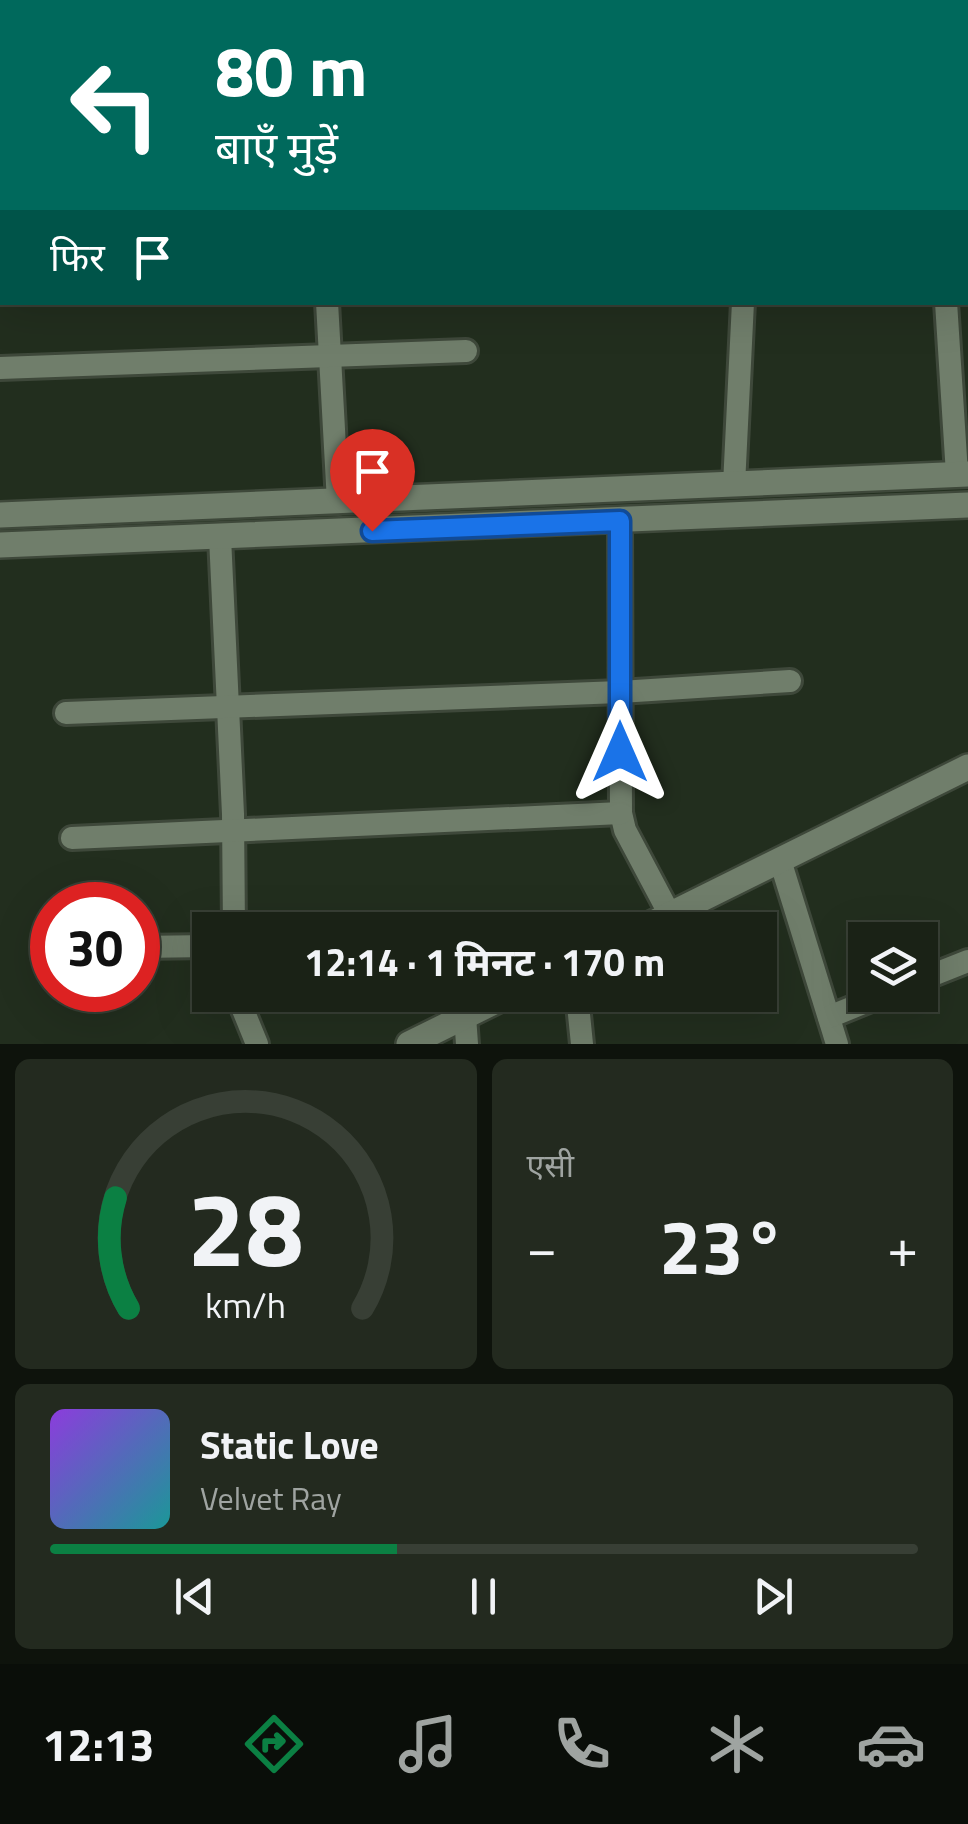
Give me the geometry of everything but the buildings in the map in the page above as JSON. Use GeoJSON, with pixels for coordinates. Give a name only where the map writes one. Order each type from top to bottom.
{"type":"FeatureCollection","features":[{"type":"Feature","properties":{"kind":"main road"},"geometry":{"type":"LineString","coordinates":[[0,514],[963,474]]}},
{"type":"Feature","properties":{"kind":"main road"},"geometry":{"type":"LineString","coordinates":[[0,546],[968,505]]}},
{"type":"Feature","properties":{"kind":"main road"},"geometry":{"type":"LineString","coordinates":[[676,912],[968,767]]}},
{"type":"Feature","properties":{"kind":"main road"},"geometry":{"type":"LineString","coordinates":[[408,1044],[473,1012]]}},
{"type":"Feature","properties":{"kind":"street"},"geometry":{"type":"LineString","coordinates":[[328,305],[338,502]]}},
{"type":"Feature","properties":{"kind":"street"},"geometry":{"type":"LineString","coordinates":[[734,485],[742,305]]}},
{"type":"Feature","properties":{"kind":"street"},"geometry":{"type":"LineString","coordinates":[[946,305],[963,474]]}},
{"type":"Feature","properties":{"kind":"street"},"geometry":{"type":"LineString","coordinates":[[0,368],[466,351]]}},
{"type":"Feature","properties":{"kind":"street"},"geometry":{"type":"LineString","coordinates":[[620,521],[622,813],[625,830],[668,912]]}},
{"type":"Feature","properties":{"kind":"street"},"geometry":{"type":"LineString","coordinates":[[220,537],[234,831],[234,912]]}},
{"type":"Feature","properties":{"kind":"street"},"geometry":{"type":"LineString","coordinates":[[66,713],[620,692],[790,681]]}},
{"type":"Feature","properties":{"kind":"street"},"geometry":{"type":"LineString","coordinates":[[72,838],[622,813]]}},
{"type":"Feature","properties":{"kind":"street"},"geometry":{"type":"LineString","coordinates":[[780,860],[837,1044]]}},
{"type":"Feature","properties":{"kind":"street"},"geometry":{"type":"LineString","coordinates":[[160,947],[192,946]]}},
{"type":"Feature","properties":{"kind":"street"},"geometry":{"type":"LineString","coordinates":[[938,973],[968,961]]}},
{"type":"Feature","properties":{"kind":"street"},"geometry":{"type":"LineString","coordinates":[[828,1017],[848,1009]]}},
{"type":"Feature","properties":{"kind":"street"},"geometry":{"type":"LineString","coordinates":[[244,1012],[258,1044]]}},
{"type":"Feature","properties":{"kind":"street"},"geometry":{"type":"LineString","coordinates":[[578,1012],[582,1044]]}},
{"type":"Feature","properties":{"kind":"street"},"geometry":{"type":"LineString","coordinates":[[465,1016],[466,1044]]}},
{"type":"Feature","properties":{"kind":"route"},"geometry":{"type":"LineString","coordinates":[[372,531],[620,521],[620,752]]}}]}
